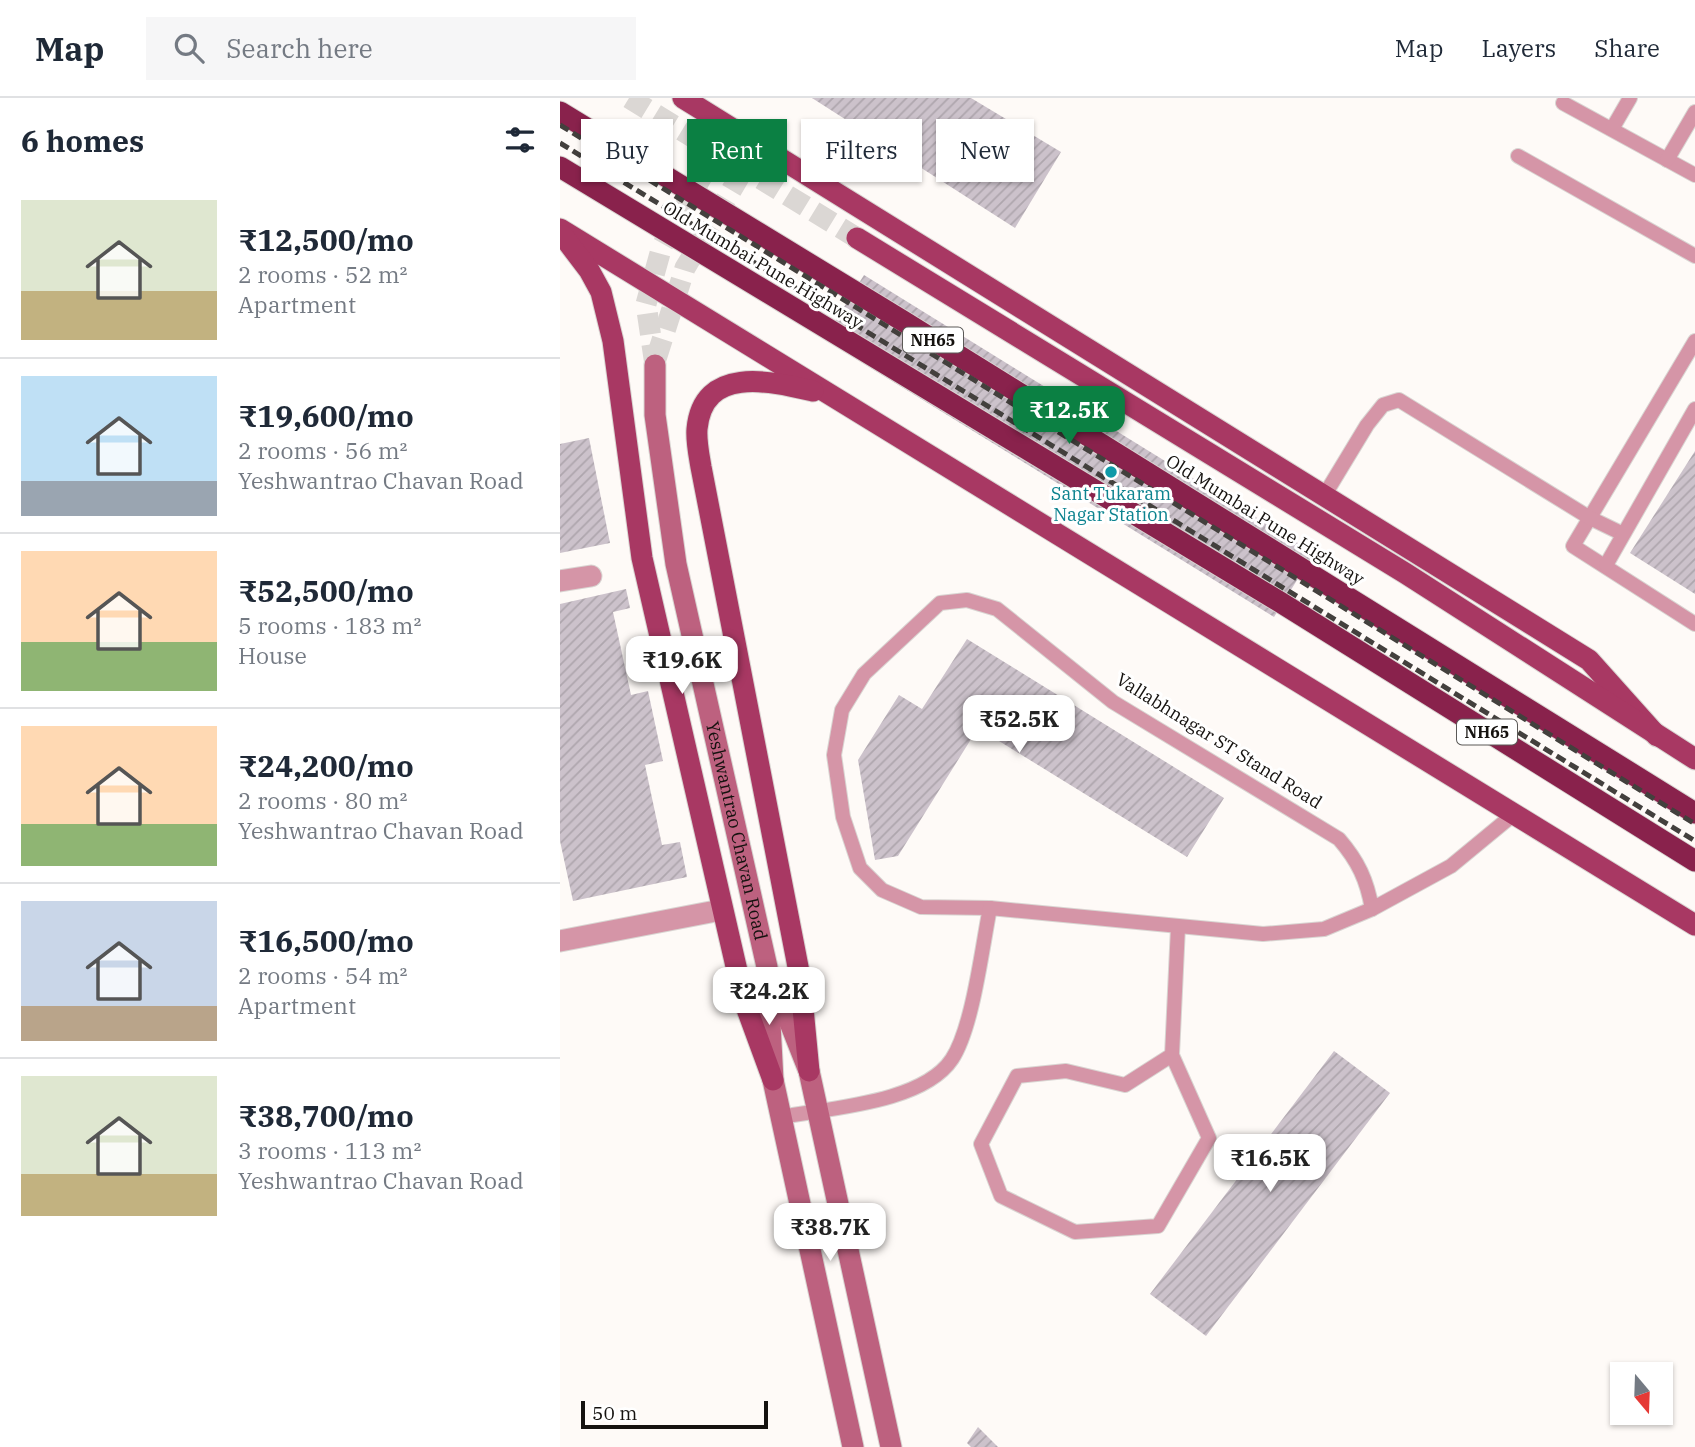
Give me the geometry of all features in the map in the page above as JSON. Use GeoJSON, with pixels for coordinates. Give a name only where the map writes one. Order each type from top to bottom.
{"type":"FeatureCollection","features":[{"type":"Feature","properties":{"kind":"highway","name":"Old Mumbai Pune Highway"},"geometry":{"type":"LineString","coordinates":[[560,113],[903,321],[1695,813]]}},
{"type":"Feature","properties":{"kind":"highway","name":"Old Mumbai Pune Highway"},"geometry":{"type":"LineString","coordinates":[[560,167],[1280,602],[1695,861]]}},
{"type":"Feature","properties":{"kind":"main road"},"geometry":{"type":"LineString","coordinates":[[683,98],[1589,660],[1657,736]]}},
{"type":"Feature","properties":{"kind":"main road"},"geometry":{"type":"LineString","coordinates":[[560,231],[1695,925]]}},
{"type":"Feature","properties":{"kind":"main road"},"geometry":{"type":"LineString","coordinates":[[560,231],[589,270],[601,292],[613,341],[642,558],[721,910],[744,1001],[773,1080]]}},
{"type":"Feature","properties":{"kind":"main road"},"geometry":{"type":"LineString","coordinates":[[857,238],[1405,573],[1695,759]]}},
{"type":"Feature","properties":{"kind":"main road"},"geometry":{"type":"LineString","coordinates":[[809,1071],[800,977],[701,467],[697,431],[701,409],[714,392],[735,383],[767,381],[829,394]]}},
{"type":"Feature","properties":{"kind":"street","name":"Yeshwantrao Chavan Road"},"geometry":{"type":"LineString","coordinates":[[655,365],[655,415],[676,564],[767,967],[809,1071],[891,1447]]}},
{"type":"Feature","properties":{"kind":"street"},"geometry":{"type":"LineString","coordinates":[[560,581],[591,576]]}},
{"type":"Feature","properties":{"kind":"street"},"geometry":{"type":"LineString","coordinates":[[560,941],[721,910]]}},
{"type":"Feature","properties":{"kind":"street","name":"Yeshwantrao Chavan Road"},"geometry":{"type":"LineString","coordinates":[[767,967],[773,1080],[853,1447]]}},
{"type":"Feature","properties":{"kind":"lane"},"geometry":{"type":"LineString","coordinates":[[1612,129],[1630,98]]}},
{"type":"Feature","properties":{"kind":"lane"},"geometry":{"type":"LineString","coordinates":[[1563,103],[1695,175]]}},
{"type":"Feature","properties":{"kind":"lane"},"geometry":{"type":"LineString","coordinates":[[1667,159],[1695,112]]}},
{"type":"Feature","properties":{"kind":"lane"},"geometry":{"type":"LineString","coordinates":[[1518,156],[1695,256]]}},
{"type":"Feature","properties":{"kind":"lane"},"geometry":{"type":"LineString","coordinates":[[1695,341],[1573,546],[1695,624]]}},
{"type":"Feature","properties":{"kind":"lane"},"geometry":{"type":"LineString","coordinates":[[1324,496],[1367,425],[1383,405],[1399,400],[1590,518],[1623,534]]}},
{"type":"Feature","properties":{"kind":"lane"},"geometry":{"type":"LineString","coordinates":[[1606,565],[1695,409]]}},
{"type":"Feature","properties":{"kind":"lane","name":"Vallabhnagar ST Stand Road"},"geometry":{"type":"LineString","coordinates":[[967,600],[997,609],[1113,702],[1339,838],[1357,859],[1367,884],[1372,909],[1324,929],[1263,934],[990,908],[920,906],[882,890],[860,868],[843,817],[834,755],[842,710],[864,674],[940,603],[967,600]]}},
{"type":"Feature","properties":{"kind":"lane"},"geometry":{"type":"LineString","coordinates":[[1372,909],[1451,866],[1514,814]]}},
{"type":"Feature","properties":{"kind":"lane"},"geometry":{"type":"LineString","coordinates":[[781,1116],[878,1101],[929,1080],[952,1060],[967,1021],[990,908]]}},
{"type":"Feature","properties":{"kind":"lane"},"geometry":{"type":"LineString","coordinates":[[1172,1055],[1125,1085],[1066,1071],[1017,1076],[981,1144],[1001,1196],[1075,1232],[1158,1226],[1209,1138],[1172,1055],[1178,927]]}},
{"type":"Feature","properties":{"kind":"building"},"geometry":{"type":"Polygon","coordinates":[[[812,98],[971,98],[1006,119],[936,119],[936,177],[922,168],[922,119],[845,119],[812,98]]]}},
{"type":"Feature","properties":{"kind":"building"},"geometry":{"type":"Polygon","coordinates":[[[1034,136],[1061,152],[1015,228],[943,182],[1034,182],[1034,136]]]}},
{"type":"Feature","properties":{"kind":"building","name":"Sant Tukaram Nagar Station"},"geometry":{"type":"Polygon","coordinates":[[[864,275],[1314,553],[1274,617],[824,339],[864,275]]]}},
{"type":"Feature","properties":{"kind":"building"},"geometry":{"type":"Polygon","coordinates":[[[589,438],[610,543],[560,553],[560,444],[589,438]]]}},
{"type":"Feature","properties":{"kind":"building"},"geometry":{"type":"Polygon","coordinates":[[[1695,451],[1695,594],[1630,553],[1695,451]]]}},
{"type":"Feature","properties":{"kind":"building"},"geometry":{"type":"Polygon","coordinates":[[[626,589],[630,608],[613,612],[631,695],[648,691],[663,761],[645,765],[662,845],[680,842],[687,877],[573,901],[560,841],[560,604],[626,589]]]}},
{"type":"Feature","properties":{"kind":"building"},"geometry":{"type":"Polygon","coordinates":[[[967,639],[1224,798],[1187,857],[978,728],[898,856],[875,860],[858,760],[899,695],[922,709],[967,639]]]}},
{"type":"Feature","properties":{"kind":"building"},"geometry":{"type":"Polygon","coordinates":[[[1334,1051],[1390,1093],[1206,1336],[1150,1294],[1334,1051]]]}},
{"type":"Feature","properties":{"kind":"building"},"geometry":{"type":"Polygon","coordinates":[[[978,1427],[998,1447],[971,1447],[967,1443],[978,1427]]]}},
{"type":"Feature","properties":{"kind":"tunnel"},"geometry":{"type":"LineString","coordinates":[[629,98],[857,238]]}},
{"type":"Feature","properties":{"kind":"tunnel"},"geometry":{"type":"LineString","coordinates":[[655,365],[646,304],[662,246],[699,182]]}},
{"type":"Feature","properties":{"kind":"tunnel"},"geometry":{"type":"LineString","coordinates":[[656,359],[685,268],[736,182]]}},
{"type":"Feature","properties":{"kind":"railway"},"geometry":{"type":"LineString","coordinates":[[560,125],[1695,824]]}},
{"type":"Feature","properties":{"kind":"railway"},"geometry":{"type":"LineString","coordinates":[[560,143],[1695,841]]}},
{"type":"Feature","properties":{"kind":"place","name":"Sant Tukaram Nagar Station"},"geometry":{"type":"Point","coordinates":[1111,472]}}]}
